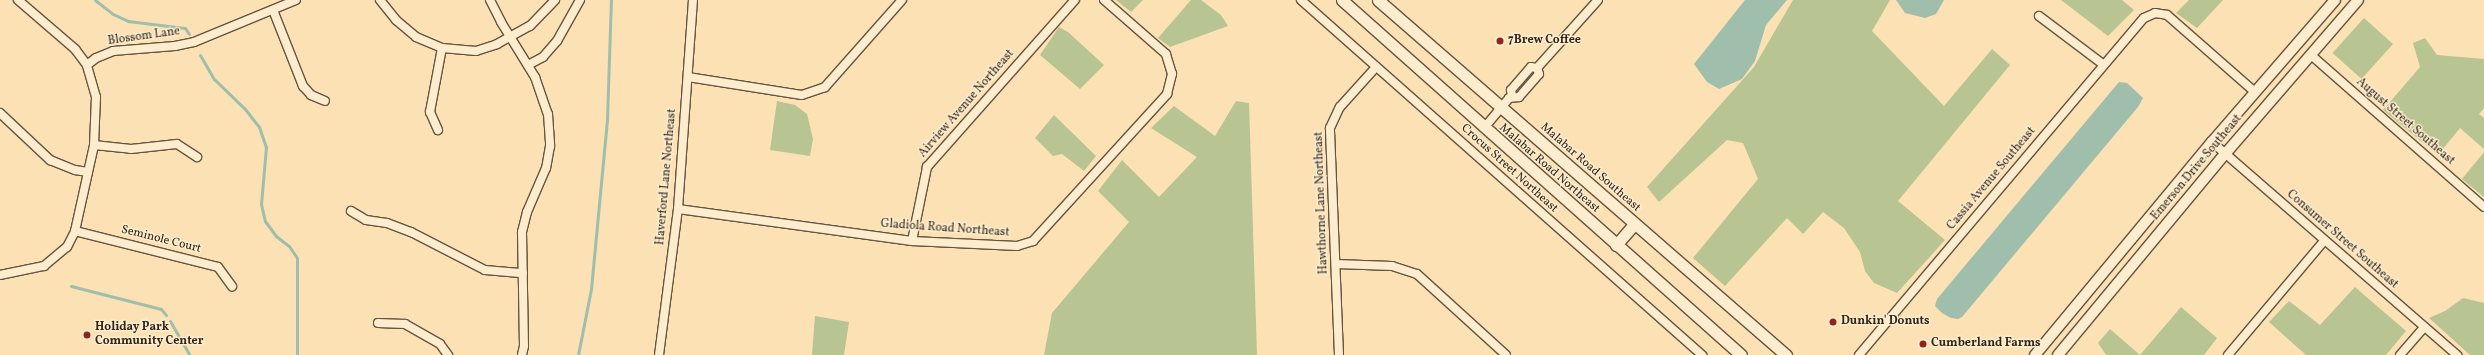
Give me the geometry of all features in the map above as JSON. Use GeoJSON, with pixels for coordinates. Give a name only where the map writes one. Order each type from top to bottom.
{"type":"FeatureCollection","features":[{"type":"Feature","properties":{"kind":"main road","name":"Malabar Road Northeast"},"geometry":{"type":"LineString","coordinates":[[1342,0],[1484,128],[1741,355]]}},
{"type":"Feature","properties":{"kind":"main road","name":"Malabar Road Southeast"},"geometry":{"type":"LineString","coordinates":[[1378,0],[1786,355]]}},
{"type":"Feature","properties":{"kind":"main road"},"geometry":{"type":"LineString","coordinates":[[1616,245],[1634,224]]}},
{"type":"Feature","properties":{"kind":"street"},"geometry":{"type":"LineString","coordinates":[[0,274],[44,266],[67,247],[75,231],[94,145],[96,97],[87,65],[75,49],[18,0]]}},
{"type":"Feature","properties":{"kind":"street","name":"Blossom Lane"},"geometry":{"type":"LineString","coordinates":[[87,65],[96,58],[112,51],[175,46],[194,42],[296,0]]}},
{"type":"Feature","properties":{"kind":"street"},"geometry":{"type":"LineString","coordinates":[[380,0],[396,20],[416,38],[442,48],[476,51],[510,38],[530,26],[555,0]]}},
{"type":"Feature","properties":{"kind":"street"},"geometry":{"type":"LineString","coordinates":[[490,0],[510,38],[528,65],[548,114],[550,146],[546,168],[527,212],[522,232],[524,346],[522,355]]}},
{"type":"Feature","properties":{"kind":"street"},"geometry":{"type":"LineString","coordinates":[[528,65],[543,57],[557,41],[580,0]]}},
{"type":"Feature","properties":{"kind":"street","name":"Haverford Lane Northeast"},"geometry":{"type":"LineString","coordinates":[[659,355],[678,209],[693,0]]}},
{"type":"Feature","properties":{"kind":"street"},"geometry":{"type":"LineString","coordinates":[[688,77],[802,95],[825,87],[902,0]]}},
{"type":"Feature","properties":{"kind":"street","name":"Airview Avenue Northeast"},"geometry":{"type":"LineString","coordinates":[[912,241],[927,167],[1075,0]]}},
{"type":"Feature","properties":{"kind":"street","name":"Gladiola Road Northeast"},"geometry":{"type":"LineString","coordinates":[[678,209],[912,241],[1017,246],[1034,241],[1167,94],[1172,74],[1166,54],[1104,0]]}},
{"type":"Feature","properties":{"kind":"street","name":"Crocus Street Northeast"},"geometry":{"type":"LineString","coordinates":[[1301,0],[1702,355]]}},
{"type":"Feature","properties":{"kind":"street"},"geometry":{"type":"LineString","coordinates":[[1484,128],[1512,96],[1511,90],[1531,67],[1537,68],[1598,0]]}},
{"type":"Feature","properties":{"kind":"street","name":"Emerson Drive Southeast"},"geometry":{"type":"LineString","coordinates":[[2035,355],[2212,142],[2334,0]]}},
{"type":"Feature","properties":{"kind":"street","name":"Emerson Drive Southeast"},"geometry":{"type":"LineString","coordinates":[[2058,355],[2226,153],[2358,0]]}},
{"type":"Feature","properties":{"kind":"street"},"geometry":{"type":"LineString","coordinates":[[273,10],[303,86],[311,94],[325,101]]}},
{"type":"Feature","properties":{"kind":"street","name":"Cassia Avenue Southeast"},"geometry":{"type":"LineString","coordinates":[[1859,355],[2144,18],[2155,13],[2167,15],[2255,92]]}},
{"type":"Feature","properties":{"kind":"street"},"geometry":{"type":"LineString","coordinates":[[2039,16],[2104,64]]}},
{"type":"Feature","properties":{"kind":"street"},"geometry":{"type":"LineString","coordinates":[[438,130],[430,112],[442,48]]}},
{"type":"Feature","properties":{"kind":"street","name":"August Street Southeast"},"geometry":{"type":"LineString","coordinates":[[2311,54],[2484,207]]}},
{"type":"Feature","properties":{"kind":"street","name":"Hawthorne Lane Northeast"},"geometry":{"type":"LineString","coordinates":[[1339,355],[1330,128],[1340,107],[1376,67]]}},
{"type":"Feature","properties":{"kind":"street"},"geometry":{"type":"LineString","coordinates":[[0,113],[50,160],[75,170],[88,172]]}},
{"type":"Feature","properties":{"kind":"street","name":"Consumer Street Southeast"},"geometry":{"type":"LineString","coordinates":[[2212,142],[2324,241],[2457,355]]}},
{"type":"Feature","properties":{"kind":"street"},"geometry":{"type":"LineString","coordinates":[[94,145],[131,149],[177,144],[197,157]]}},
{"type":"Feature","properties":{"kind":"street"},"geometry":{"type":"LineString","coordinates":[[351,211],[366,220],[387,223],[411,232],[485,270],[523,273]]}},
{"type":"Feature","properties":{"kind":"street","name":"Seminole Court"},"geometry":{"type":"LineString","coordinates":[[75,231],[218,267],[232,286]]}},
{"type":"Feature","properties":{"kind":"street"},"geometry":{"type":"LineString","coordinates":[[2228,355],[2324,241]]}},
{"type":"Feature","properties":{"kind":"street"},"geometry":{"type":"LineString","coordinates":[[1336,264],[1392,266],[1417,274],[1506,355]]}},
{"type":"Feature","properties":{"kind":"street"},"geometry":{"type":"LineString","coordinates":[[378,323],[405,324],[440,344],[448,355]]}},
{"type":"Feature","properties":{"kind":"street"},"geometry":{"type":"LineString","coordinates":[[2400,355],[2424,327]]}},
{"type":"Feature","properties":{"kind":"green space"},"geometry":{"type":"Polygon","coordinates":[[[1116,0],[1143,0],[1131,12],[1116,0]]]}},
{"type":"Feature","properties":{"kind":"green space"},"geometry":{"type":"Polygon","coordinates":[[[1191,0],[1201,0],[1221,15],[1228,26],[1170,47],[1158,38],[1191,0]]]}},
{"type":"Feature","properties":{"kind":"green space"},"geometry":{"type":"Polygon","coordinates":[[[1793,0],[1890,0],[1872,31],[1944,106],[1992,49],[2010,65],[1898,201],[1945,240],[1897,293],[1874,283],[1865,271],[1860,252],[1844,228],[1823,212],[1803,234],[1787,218],[1725,286],[1693,258],[1758,179],[1743,143],[1727,140],[1659,202],[1647,187],[1754,67],[1793,0]]]}},
{"type":"Feature","properties":{"kind":"green space"},"geometry":{"type":"Polygon","coordinates":[[[2061,0],[2122,0],[2134,10],[2108,36],[2061,0]]]}},
{"type":"Feature","properties":{"kind":"green space"},"geometry":{"type":"Polygon","coordinates":[[[2189,0],[2223,0],[2197,28],[2176,13],[2189,0]]]}},
{"type":"Feature","properties":{"kind":"green space"},"geometry":{"type":"Polygon","coordinates":[[[2364,18],[2393,44],[2362,79],[2333,53],[2364,18]]]}},
{"type":"Feature","properties":{"kind":"green space"},"geometry":{"type":"Polygon","coordinates":[[[1059,27],[1068,32],[1104,65],[1080,89],[1040,55],[1059,27]]]}},
{"type":"Feature","properties":{"kind":"green space"},"geometry":{"type":"Polygon","coordinates":[[[2425,38],[2437,55],[2484,59],[2484,108],[2479,114],[2484,118],[2484,149],[2460,128],[2438,155],[2383,110],[2420,67],[2413,43],[2425,38]]]}},
{"type":"Feature","properties":{"kind":"green space"},"geometry":{"type":"Polygon","coordinates":[[[777,101],[795,105],[807,114],[813,139],[810,156],[770,150],[777,101]]]}},
{"type":"Feature","properties":{"kind":"green space"},"geometry":{"type":"Polygon","coordinates":[[[1236,101],[1249,103],[1257,355],[1044,355],[1052,313],[1129,222],[1098,191],[1122,160],[1159,197],[1197,157],[1151,128],[1174,106],[1215,136],[1236,101]]]}},
{"type":"Feature","properties":{"kind":"green space"},"geometry":{"type":"Polygon","coordinates":[[[1054,115],[1096,156],[1084,171],[1062,154],[1053,156],[1035,138],[1054,115]]]}},
{"type":"Feature","properties":{"kind":"green space"},"geometry":{"type":"Polygon","coordinates":[[[2484,152],[2484,197],[2462,179],[2484,152]]]}},
{"type":"Feature","properties":{"kind":"green space"},"geometry":{"type":"Polygon","coordinates":[[[2355,287],[2406,331],[2386,355],[2306,355],[2269,322],[2289,301],[2320,325],[2355,287]]]}},
{"type":"Feature","properties":{"kind":"green space"},"geometry":{"type":"Polygon","coordinates":[[[2463,298],[2484,303],[2484,355],[2470,355],[2429,318],[2445,311],[2463,298]]]}},
{"type":"Feature","properties":{"kind":"green space"},"geometry":{"type":"Polygon","coordinates":[[[2181,307],[2217,338],[2204,355],[2140,355],[2181,307]]]}},
{"type":"Feature","properties":{"kind":"green space"},"geometry":{"type":"Polygon","coordinates":[[[815,316],[849,322],[844,355],[812,355],[815,316]]]}},
{"type":"Feature","properties":{"kind":"green space"},"geometry":{"type":"Polygon","coordinates":[[[2110,329],[2140,355],[2106,355],[2098,343],[2110,329]]]}},
{"type":"Feature","properties":{"kind":"shaded area"},"geometry":{"type":"Polygon","coordinates":[[[1745,0],[1787,0],[1766,25],[1755,61],[1742,79],[1719,89],[1707,82],[1694,64],[1745,0]]]}},
{"type":"Feature","properties":{"kind":"shaded area"},"geometry":{"type":"Polygon","coordinates":[[[1896,0],[1944,0],[1936,14],[1925,18],[1905,13],[1896,0]]]}},
{"type":"Feature","properties":{"kind":"shaded area"},"geometry":{"type":"Polygon","coordinates":[[[2119,82],[2127,83],[2143,98],[2138,107],[1962,317],[1958,319],[1951,318],[1942,313],[1935,306],[1937,299],[2119,82]]]}},
{"type":"Feature","properties":{"kind":"waterway"},"geometry":{"type":"LineString","coordinates":[[95,0],[113,14],[128,21],[185,28],[189,34]]}},
{"type":"Feature","properties":{"kind":"waterway"},"geometry":{"type":"LineString","coordinates":[[578,355],[591,289],[607,119],[611,0]]}},
{"type":"Feature","properties":{"kind":"waterway"},"geometry":{"type":"LineString","coordinates":[[200,55],[214,79],[245,109],[259,127],[266,147],[261,204],[265,221],[276,236],[289,246],[297,258],[297,355]]}},
{"type":"Feature","properties":{"kind":"waterway"},"geometry":{"type":"LineString","coordinates":[[71,286],[161,309],[166,315]]}},
{"type":"Feature","properties":{"kind":"waterway"},"geometry":{"type":"LineString","coordinates":[[170,321],[190,355]]}},
{"type":"Feature","properties":{"kind":"place","name":"7Brew Coffee"},"geometry":{"type":"Point","coordinates":[1500,41]}},
{"type":"Feature","properties":{"kind":"place","name":"Dunkin' Donuts"},"geometry":{"type":"Point","coordinates":[1833,322]}},
{"type":"Feature","properties":{"kind":"place","name":"Holiday Park Community Center"},"geometry":{"type":"Point","coordinates":[87,335]}},
{"type":"Feature","properties":{"kind":"place","name":"Cumberland Farms"},"geometry":{"type":"Point","coordinates":[1923,344]}}]}
